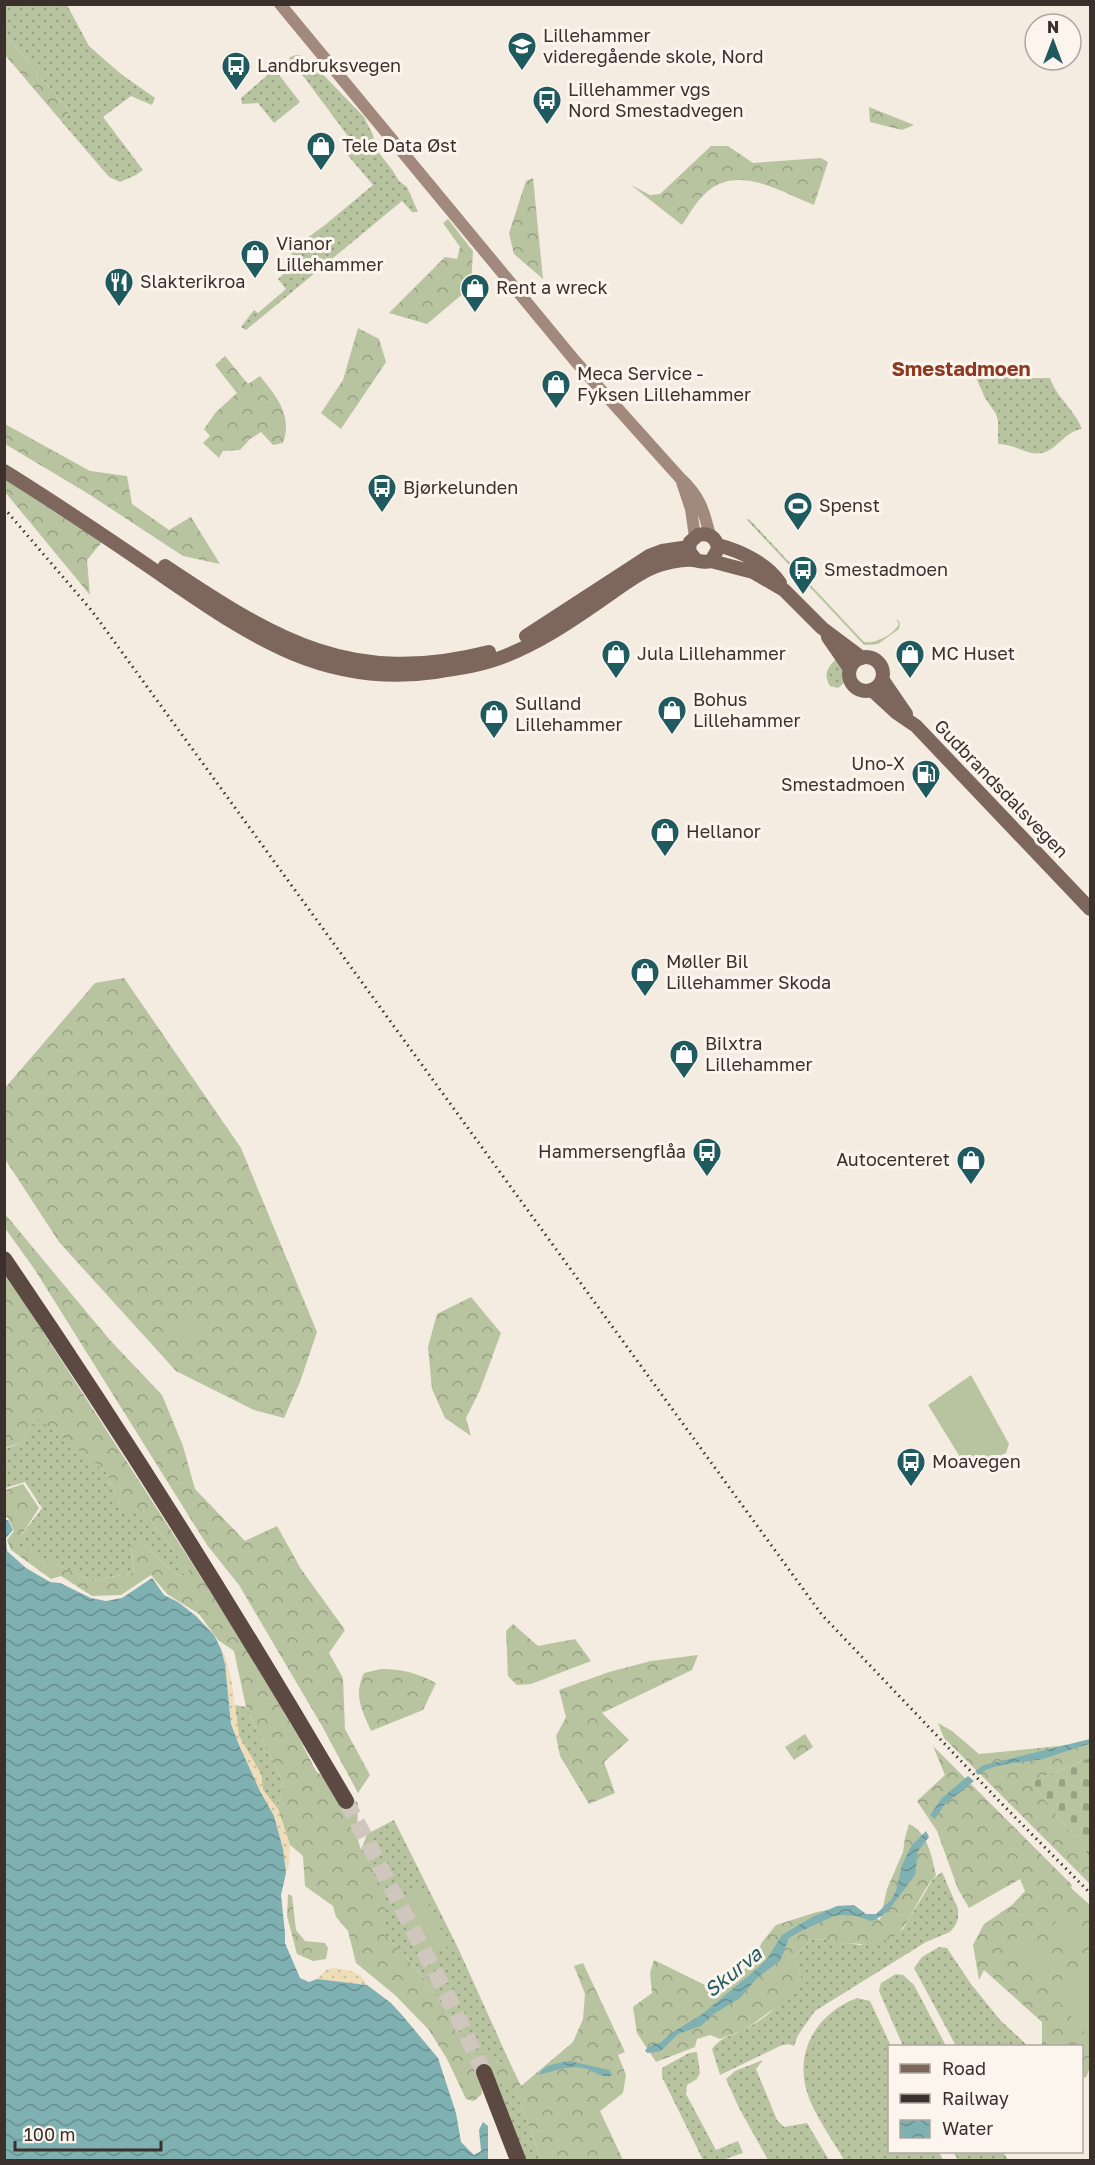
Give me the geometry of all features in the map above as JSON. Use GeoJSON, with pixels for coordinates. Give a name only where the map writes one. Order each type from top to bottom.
{"type":"FeatureCollection","features":[{"type":"Feature","properties":{"kind":"highway"},"geometry":{"type":"LineString","coordinates":[[4,1259],[199,1558],[288,1701],[346,1801]]}},
{"type":"Feature","properties":{"kind":"highway"},"geometry":{"type":"LineString","coordinates":[[484,2072],[518,2160]]}},
{"type":"Feature","properties":{"kind":"main road"},"geometry":{"type":"LineString","coordinates":[[280,4],[576,362],[680,478],[693,489],[706,515],[714,540],[717,553],[711,561]]}},
{"type":"Feature","properties":{"kind":"main road"},"geometry":{"type":"LineString","coordinates":[[4,461],[206,592],[266,628],[315,650],[362,662],[405,664],[495,655]]}},
{"type":"Feature","properties":{"kind":"main road"},"geometry":{"type":"LineString","coordinates":[[4,471],[234,623],[281,649],[334,669],[382,676],[436,672],[473,666],[568,622],[645,572],[665,564],[696,560]]}},
{"type":"Feature","properties":{"kind":"main road"},"geometry":{"type":"LineString","coordinates":[[680,478],[691,509],[691,556],[701,563],[711,561],[753,572],[784,590],[796,599],[822,628],[850,669]]}},
{"type":"Feature","properties":{"kind":"main road"},"geometry":{"type":"LineString","coordinates":[[529,640],[649,556],[692,542],[702,534],[758,563],[774,574],[784,590]]}},
{"type":"Feature","properties":{"kind":"main road"},"geometry":{"type":"LineString","coordinates":[[822,628],[862,658],[873,659],[879,663],[883,672],[882,679],[872,690],[862,690],[854,686],[850,679],[850,669],[862,658]]}},
{"type":"Feature","properties":{"kind":"main road","name":"Gudbrandsdalsvegen"},"geometry":{"type":"LineString","coordinates":[[882,679],[910,721],[1090,909]]}},
{"type":"Feature","properties":{"kind":"main road","name":"Gudbrandsdalsvegen"},"geometry":{"type":"LineString","coordinates":[[872,690],[897,713],[910,721]]}},
{"type":"Feature","properties":{"kind":"green space"},"geometry":{"type":"Polygon","coordinates":[[[4,5],[67,5],[89,46],[121,74],[155,98],[152,105],[131,96],[103,117],[143,170],[120,182],[109,177],[62,122],[69,111],[5,34],[4,5]]]}},
{"type":"Feature","properties":{"kind":"green space"},"geometry":{"type":"Polygon","coordinates":[[[5,34],[69,111],[62,122],[5,55],[5,34]]]}},
{"type":"Feature","properties":{"kind":"green space"},"geometry":{"type":"Polygon","coordinates":[[[296,55],[309,60],[364,117],[373,135],[376,149],[399,181],[407,187],[418,212],[412,212],[402,201],[246,330],[241,327],[254,310],[258,313],[286,289],[278,279],[294,264],[291,250],[373,185],[345,152],[353,143],[295,65],[287,67],[290,57],[296,55]]]}},
{"type":"Feature","properties":{"kind":"green space"},"geometry":{"type":"Polygon","coordinates":[[[272,71],[276,71],[300,102],[274,123],[258,103],[242,104],[241,98],[272,71]]]}},
{"type":"Feature","properties":{"kind":"green space"},"geometry":{"type":"Polygon","coordinates":[[[869,107],[914,125],[902,130],[870,122],[869,107]]]}},
{"type":"Feature","properties":{"kind":"green space"},"geometry":{"type":"Polygon","coordinates":[[[711,146],[728,146],[753,163],[821,158],[828,162],[814,205],[761,183],[734,180],[708,191],[682,225],[631,185],[650,195],[660,194],[711,146]]]}},
{"type":"Feature","properties":{"kind":"green space"},"geometry":{"type":"Polygon","coordinates":[[[533,178],[543,279],[514,254],[509,233],[526,181],[533,178]]]}},
{"type":"Feature","properties":{"kind":"green space"},"geometry":{"type":"Polygon","coordinates":[[[448,219],[473,251],[471,287],[427,324],[389,313],[445,257],[457,259],[460,247],[443,223],[448,219]]]}},
{"type":"Feature","properties":{"kind":"green space"},"geometry":{"type":"Polygon","coordinates":[[[358,328],[379,339],[386,362],[341,429],[321,413],[343,380],[358,328]]]}},
{"type":"Feature","properties":{"kind":"green space"},"geometry":{"type":"Polygon","coordinates":[[[225,356],[248,384],[260,376],[277,399],[286,424],[283,443],[273,445],[261,432],[250,439],[240,450],[223,451],[219,458],[203,443],[210,436],[204,429],[216,412],[237,393],[215,365],[225,356]]]}},
{"type":"Feature","properties":{"kind":"green space"},"geometry":{"type":"Polygon","coordinates":[[[986,368],[1030,378],[1050,378],[1082,429],[1071,433],[1045,452],[1028,452],[998,444],[996,414],[985,398],[974,373],[986,368]]]}},
{"type":"Feature","properties":{"kind":"green space"},"geometry":{"type":"Polygon","coordinates":[[[5,424],[90,471],[127,476],[132,504],[169,530],[191,517],[220,564],[183,556],[87,493],[5,444],[5,424]]]}},
{"type":"Feature","properties":{"kind":"green space"},"geometry":{"type":"Polygon","coordinates":[[[4,479],[102,542],[87,560],[90,595],[5,492],[4,479]]]}},
{"type":"Feature","properties":{"kind":"green space"},"geometry":{"type":"Polygon","coordinates":[[[749,519],[864,642],[874,642],[888,635],[899,624],[896,618],[900,623],[899,629],[878,644],[864,645],[747,520],[749,519]]]}},
{"type":"Feature","properties":{"kind":"green space"},"geometry":{"type":"Polygon","coordinates":[[[837,658],[844,677],[843,684],[838,688],[830,686],[827,678],[829,667],[837,658]]]}},
{"type":"Feature","properties":{"kind":"green space"},"geometry":{"type":"Polygon","coordinates":[[[124,978],[241,1148],[317,1332],[300,1382],[284,1418],[254,1410],[176,1371],[59,1242],[5,1159],[5,1088],[95,983],[124,978]]]}},
{"type":"Feature","properties":{"kind":"green space"},"geometry":{"type":"Polygon","coordinates":[[[5,1214],[109,1339],[162,1395],[183,1446],[195,1489],[245,1541],[277,1526],[301,1569],[345,1630],[329,1653],[343,1678],[345,1729],[370,1775],[358,1793],[322,1726],[239,1585],[207,1545],[35,1270],[5,1228],[5,1214]]]}},
{"type":"Feature","properties":{"kind":"green space"},"geometry":{"type":"Polygon","coordinates":[[[4,1271],[235,1630],[316,1771],[358,1803],[357,1837],[361,1850],[385,1894],[384,1934],[433,1992],[473,2056],[510,2063],[521,2086],[573,2042],[583,2019],[585,1994],[574,1966],[583,1963],[625,2052],[618,2055],[626,2075],[623,2093],[600,2111],[623,2160],[541,2160],[515,2089],[501,2084],[491,2072],[480,2075],[482,2094],[474,2101],[466,2099],[447,2059],[429,2030],[395,1995],[356,1963],[348,1931],[336,1917],[333,1906],[305,1886],[303,1856],[290,1845],[278,1809],[283,1782],[246,1707],[234,1651],[218,1640],[199,1614],[167,1594],[151,1575],[121,1595],[92,1596],[61,1576],[51,1579],[11,1550],[7,1540],[14,1531],[5,1516],[5,1490],[23,1484],[39,1508],[15,1545],[93,1581],[134,1572],[131,1542],[140,1542],[178,1576],[190,1573],[142,1509],[134,1512],[121,1507],[106,1472],[37,1418],[21,1443],[5,1448],[4,1271]]]}},
{"type":"Feature","properties":{"kind":"green space"},"geometry":{"type":"Polygon","coordinates":[[[471,1297],[501,1333],[480,1390],[466,1418],[471,1436],[445,1418],[432,1389],[428,1347],[437,1314],[471,1297]]]}},
{"type":"Feature","properties":{"kind":"green space"},"geometry":{"type":"Polygon","coordinates":[[[185,1316],[201,1332],[190,1342],[175,1326],[185,1316]]]}},
{"type":"Feature","properties":{"kind":"green space"},"geometry":{"type":"Polygon","coordinates":[[[971,1375],[1009,1444],[1006,1453],[968,1470],[928,1405],[971,1375]]]}},
{"type":"Feature","properties":{"kind":"green space"},"geometry":{"type":"Polygon","coordinates":[[[37,1417],[106,1472],[121,1507],[142,1509],[191,1574],[178,1576],[140,1542],[131,1543],[134,1572],[93,1581],[14,1545],[42,1508],[25,1482],[5,1488],[5,1449],[21,1443],[37,1417]]]}},
{"type":"Feature","properties":{"kind":"green space"},"geometry":{"type":"Polygon","coordinates":[[[513,1624],[538,1646],[575,1639],[591,1661],[531,1684],[517,1685],[508,1676],[506,1631],[513,1624]]]}},
{"type":"Feature","properties":{"kind":"green space"},"geometry":{"type":"Polygon","coordinates":[[[698,1655],[692,1670],[602,1713],[629,1740],[604,1762],[615,1793],[589,1804],[560,1756],[556,1736],[566,1717],[559,1690],[609,1672],[651,1661],[698,1655]]]}},
{"type":"Feature","properties":{"kind":"green space"},"geometry":{"type":"Polygon","coordinates":[[[381,1669],[409,1672],[436,1683],[423,1710],[371,1731],[360,1702],[359,1689],[364,1673],[381,1669]]]}},
{"type":"Feature","properties":{"kind":"green space"},"geometry":{"type":"Polygon","coordinates":[[[235,1705],[246,1707],[283,1782],[278,1809],[263,1790],[261,1774],[239,1736],[235,1705]]]}},
{"type":"Feature","properties":{"kind":"green space"},"geometry":{"type":"Polygon","coordinates":[[[938,1723],[952,1731],[979,1754],[1090,1743],[1090,1758],[1031,1782],[1090,1857],[1090,1884],[944,1738],[938,1723]]]}},
{"type":"Feature","properties":{"kind":"green space"},"geometry":{"type":"Polygon","coordinates":[[[805,1734],[813,1747],[794,1760],[785,1747],[805,1734]]]}},
{"type":"Feature","properties":{"kind":"green space"},"geometry":{"type":"Polygon","coordinates":[[[933,1746],[1090,1905],[1090,2067],[1086,2078],[1083,2076],[1083,2045],[1042,2045],[1042,2022],[984,1970],[979,1980],[973,1945],[984,1924],[1012,1905],[1025,1891],[1020,1879],[969,1908],[958,1889],[937,1831],[917,1801],[945,1775],[933,1746]]]}},
{"type":"Feature","properties":{"kind":"green space"},"geometry":{"type":"Polygon","coordinates":[[[1090,1758],[1090,1857],[1031,1782],[1090,1758]]]}},
{"type":"Feature","properties":{"kind":"green space"},"geometry":{"type":"Polygon","coordinates":[[[394,1820],[458,1948],[510,2063],[473,2056],[433,1992],[384,1934],[384,1914],[361,1850],[367,1834],[394,1820]]]}},
{"type":"Feature","properties":{"kind":"green space"},"geometry":{"type":"Polygon","coordinates":[[[909,1824],[925,1839],[936,1875],[899,1931],[889,1939],[877,1943],[812,1939],[795,1956],[801,1986],[795,1994],[744,2030],[720,2039],[710,2035],[697,2039],[695,2047],[656,2062],[637,2033],[633,2007],[652,1993],[650,1973],[654,1960],[709,1987],[731,1979],[752,1964],[762,1942],[776,1925],[817,1912],[843,1907],[880,1920],[887,1889],[903,1852],[909,1824]]]}},
{"type":"Feature","properties":{"kind":"green space"},"geometry":{"type":"Polygon","coordinates":[[[942,1872],[958,1909],[958,1919],[950,1932],[926,1942],[815,2011],[798,2035],[794,2046],[788,2044],[780,2046],[720,2075],[712,2049],[723,2039],[769,2014],[782,2000],[801,1977],[795,1956],[812,1939],[860,1945],[903,1929],[933,1879],[942,1872]]]}},
{"type":"Feature","properties":{"kind":"green space"},"geometry":{"type":"Polygon","coordinates":[[[421,1889],[449,1946],[421,1959],[394,1902],[421,1889]]]}},
{"type":"Feature","properties":{"kind":"green space"},"geometry":{"type":"Polygon","coordinates":[[[288,1894],[292,1896],[296,1930],[305,1941],[325,1943],[328,1948],[326,1959],[313,1961],[297,1954],[287,1916],[288,1894]]]}},
{"type":"Feature","properties":{"kind":"green space"},"geometry":{"type":"Polygon","coordinates":[[[1064,1914],[1085,1935],[1073,1947],[1052,1926],[1064,1914]]]}},
{"type":"Feature","properties":{"kind":"green space"},"geometry":{"type":"Polygon","coordinates":[[[1027,1929],[1055,1963],[1036,1978],[1009,1944],[1027,1929]]]}},
{"type":"Feature","properties":{"kind":"green space"},"geometry":{"type":"Polygon","coordinates":[[[939,1947],[947,1948],[971,1984],[1000,2020],[1027,2045],[955,2045],[914,1968],[922,1957],[939,1947]]]}},
{"type":"Feature","properties":{"kind":"green space"},"geometry":{"type":"Polygon","coordinates":[[[1090,1965],[1090,2030],[1086,2034],[1054,1996],[1090,1965]]]}},
{"type":"Feature","properties":{"kind":"green space"},"geometry":{"type":"Polygon","coordinates":[[[896,1974],[903,1975],[914,1985],[945,2045],[903,2045],[879,1991],[881,1983],[896,1974]]]}},
{"type":"Feature","properties":{"kind":"green space"},"geometry":{"type":"Polygon","coordinates":[[[857,1998],[870,2001],[891,2045],[888,2045],[888,2153],[940,2153],[943,2160],[844,2160],[815,2111],[804,2079],[806,2049],[812,2036],[830,2013],[857,1998]]]}},
{"type":"Feature","properties":{"kind":"green space"},"geometry":{"type":"Polygon","coordinates":[[[697,2052],[700,2073],[697,2079],[687,2085],[686,2094],[716,2150],[738,2141],[743,2153],[722,2160],[703,2160],[662,2077],[662,2068],[689,2053],[697,2052]]]}},
{"type":"Feature","properties":{"kind":"green space"},"geometry":{"type":"Polygon","coordinates":[[[763,2060],[756,2069],[777,2120],[784,2127],[807,2123],[829,2160],[768,2160],[739,2108],[726,2079],[735,2071],[763,2060]]]}},
{"type":"Feature","properties":{"kind":"green space"},"geometry":{"type":"Polygon","coordinates":[[[491,2072],[515,2089],[541,2160],[526,2160],[491,2072]]]}},
{"type":"Feature","properties":{"kind":"green space"},"geometry":{"type":"Polygon","coordinates":[[[954,2153],[1004,2153],[1008,2160],[958,2160],[954,2153]]]}},
{"type":"Feature","properties":{"kind":"sand"},"geometry":{"type":"Polygon","coordinates":[[[221,1649],[226,1658],[232,1683],[239,1736],[261,1774],[263,1790],[278,1809],[290,1845],[289,1865],[286,1873],[283,1849],[274,1816],[260,1791],[231,1723],[225,1664],[221,1649]]]}},
{"type":"Feature","properties":{"kind":"sand"},"geometry":{"type":"Polygon","coordinates":[[[333,1968],[348,1970],[361,1976],[367,1985],[317,1979],[326,1970],[333,1968]]]}},
{"type":"Feature","properties":{"kind":"water"},"geometry":{"type":"Polygon","coordinates":[[[4,1520],[8,1520],[13,1530],[6,1538],[7,1551],[26,1568],[50,1582],[60,1583],[91,1598],[106,1601],[122,1598],[152,1578],[164,1595],[178,1602],[196,1616],[214,1635],[225,1664],[231,1724],[260,1791],[274,1816],[283,1849],[286,1873],[281,1895],[285,1943],[300,1978],[309,1982],[317,1979],[367,1985],[391,2003],[438,2058],[456,2113],[461,2142],[474,2155],[481,2151],[479,2130],[483,2122],[488,2126],[488,2160],[5,2160],[4,1520]]]}},
{"type":"Feature","properties":{"kind":"water"},"geometry":{"type":"Polygon","coordinates":[[[1090,1739],[1090,1744],[1046,1758],[993,1767],[978,1775],[975,1771],[984,1765],[1090,1739]]]}},
{"type":"Feature","properties":{"kind":"water"},"geometry":{"type":"Polygon","coordinates":[[[968,1776],[974,1781],[944,1805],[935,1819],[930,1815],[942,1798],[968,1776]]]}},
{"type":"Feature","properties":{"kind":"water"},"geometry":{"type":"Polygon","coordinates":[[[926,1831],[929,1837],[918,1851],[915,1875],[888,1911],[871,1921],[856,1916],[834,1916],[799,1932],[789,1938],[780,1961],[757,1978],[740,1998],[712,2015],[701,2026],[678,2034],[661,2051],[647,2053],[645,2050],[660,2043],[701,2015],[753,1972],[767,1959],[782,1935],[814,1916],[837,1906],[854,1905],[866,1914],[876,1914],[891,1900],[896,1891],[902,1865],[912,1845],[926,1831]]]}},
{"type":"Feature","properties":{"kind":"water"},"geometry":{"type":"Polygon","coordinates":[[[570,2061],[609,2070],[612,2074],[603,2076],[583,2068],[572,2067],[539,2075],[548,2066],[570,2061]]]}},
{"type":"Feature","properties":{"kind":"tunnel"},"geometry":{"type":"LineString","coordinates":[[346,1801],[448,1997],[484,2072]]}},
{"type":"Feature","properties":{"kind":"railway"},"geometry":{"type":"LineString","coordinates":[[4,508],[92,611],[822,1615],[1090,1893]]}},
{"type":"Feature","properties":{"kind":"place","name":"Lillehammer videregående skole, Nord"},"geometry":{"type":"Point","coordinates":[522,72]}},
{"type":"Feature","properties":{"kind":"place","name":"Landbruksvegen"},"geometry":{"type":"Point","coordinates":[236,92]}},
{"type":"Feature","properties":{"kind":"place","name":"Lillehammer vgs Nord Smestadvegen"},"geometry":{"type":"Point","coordinates":[547,126]}},
{"type":"Feature","properties":{"kind":"place","name":"Tele Data Øst"},"geometry":{"type":"Point","coordinates":[321,172]}},
{"type":"Feature","properties":{"kind":"place","name":"Vianor Lillehammer"},"geometry":{"type":"Point","coordinates":[255,280]}},
{"type":"Feature","properties":{"kind":"place","name":"Slakterikroa"},"geometry":{"type":"Point","coordinates":[119,308]}},
{"type":"Feature","properties":{"kind":"place","name":"Rent a wreck"},"geometry":{"type":"Point","coordinates":[475,314]}},
{"type":"Feature","properties":{"kind":"place","name":"Meca Service - Fyksen Lillehammer"},"geometry":{"type":"Point","coordinates":[556,410]}},
{"type":"Feature","properties":{"kind":"place","name":"Bjørkelunden"},"geometry":{"type":"Point","coordinates":[382,514]}},
{"type":"Feature","properties":{"kind":"place","name":"Spenst"},"geometry":{"type":"Point","coordinates":[798,532]}},
{"type":"Feature","properties":{"kind":"place","name":"Smestadmoen"},"geometry":{"type":"Point","coordinates":[803,596]}},
{"type":"Feature","properties":{"kind":"place","name":"Jula Lillehammer"},"geometry":{"type":"Point","coordinates":[616,680]}},
{"type":"Feature","properties":{"kind":"place","name":"MC Huset"},"geometry":{"type":"Point","coordinates":[910,680]}},
{"type":"Feature","properties":{"kind":"place","name":"Bohus Lillehammer"},"geometry":{"type":"Point","coordinates":[672,736]}},
{"type":"Feature","properties":{"kind":"place","name":"Sulland Lillehammer"},"geometry":{"type":"Point","coordinates":[494,740]}},
{"type":"Feature","properties":{"kind":"place","name":"Uno-X Smestadmoen"},"geometry":{"type":"Point","coordinates":[926,800]}},
{"type":"Feature","properties":{"kind":"place","name":"Hellanor"},"geometry":{"type":"Point","coordinates":[665,858]}},
{"type":"Feature","properties":{"kind":"place","name":"Møller Bil Lillehammer Skoda"},"geometry":{"type":"Point","coordinates":[645,998]}},
{"type":"Feature","properties":{"kind":"place","name":"Bilxtra Lillehammer"},"geometry":{"type":"Point","coordinates":[684,1080]}},
{"type":"Feature","properties":{"kind":"place","name":"Hammersengflåa"},"geometry":{"type":"Point","coordinates":[707,1178]}},
{"type":"Feature","properties":{"kind":"place","name":"Autocenteret"},"geometry":{"type":"Point","coordinates":[971,1186]}},
{"type":"Feature","properties":{"kind":"place","name":"Moavegen"},"geometry":{"type":"Point","coordinates":[911,1488]}},
{"type":"Feature","properties":{"kind":"district","name":"Smestadmoen"},"geometry":{"type":"Point","coordinates":[961,369]}},
{"type":"Feature","properties":{"kind":"water label","name":"Skurva"},"geometry":{"type":"Point","coordinates":[733,1972]}}]}
